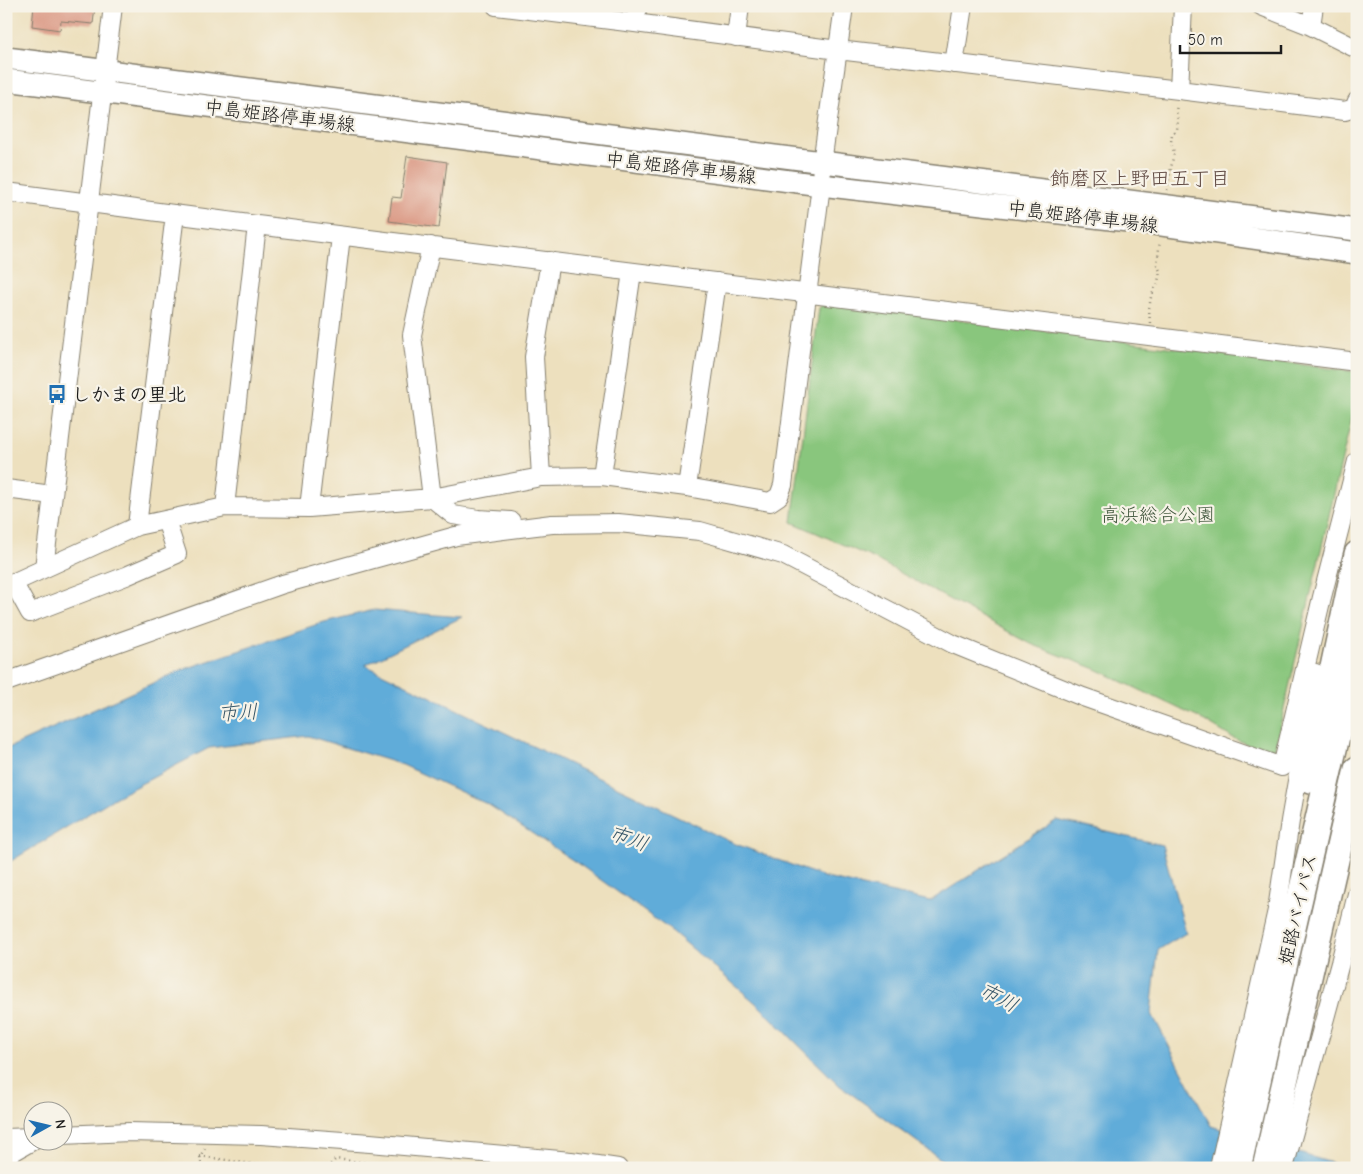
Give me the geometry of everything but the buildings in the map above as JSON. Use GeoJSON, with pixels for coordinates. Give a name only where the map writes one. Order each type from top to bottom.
{"type":"FeatureCollection","features":[{"type":"Feature","properties":{"kind":"highway"},"geometry":{"type":"LineString","coordinates":[[1303,826],[1314,757],[1357,554]]}},
{"type":"Feature","properties":{"kind":"highway"},"geometry":{"type":"LineString","coordinates":[[1312,694],[1345,612]]}},
{"type":"Feature","properties":{"kind":"highway","name":"姫路バイパス"},"geometry":{"type":"LineString","coordinates":[[1238,1168],[1290,934],[1303,826],[1357,650]]}},
{"type":"Feature","properties":{"kind":"highway","name":"姫路バイパス"},"geometry":{"type":"LineString","coordinates":[[1265,1168],[1289,1064],[1350,844],[1357,769]]}},
{"type":"Feature","properties":{"kind":"main road","name":"中島姫路停車場線"},"geometry":{"type":"LineString","coordinates":[[6,58],[822,163],[1163,216],[1357,253]]}},
{"type":"Feature","properties":{"kind":"main road","name":"中島姫路停車場線"},"geometry":{"type":"LineString","coordinates":[[6,80],[821,185],[1163,216],[1357,230]]}},
{"type":"Feature","properties":{"kind":"street"},"geometry":{"type":"LineString","coordinates":[[44,568],[113,6]]}},
{"type":"Feature","properties":{"kind":"street"},"geometry":{"type":"LineString","coordinates":[[496,6],[636,14],[736,37],[1179,90],[1345,112],[1354,108],[1357,102]]}},
{"type":"Feature","properties":{"kind":"street"},"geometry":{"type":"LineString","coordinates":[[736,37],[740,6]]}},
{"type":"Feature","properties":{"kind":"street"},"geometry":{"type":"LineString","coordinates":[[166,520],[177,554],[126,576],[30,613],[10,584],[137,526],[225,507],[309,508],[432,498],[541,477],[602,476],[687,487],[770,502],[780,496],[783,485],[821,185],[822,163],[844,6]]}},
{"type":"Feature","properties":{"kind":"street"},"geometry":{"type":"LineString","coordinates":[[954,64],[963,6]]}},
{"type":"Feature","properties":{"kind":"street"},"geometry":{"type":"LineString","coordinates":[[1179,90],[1183,6]]}},
{"type":"Feature","properties":{"kind":"street"},"geometry":{"type":"LineString","coordinates":[[1261,6],[1311,26],[1357,49]]}},
{"type":"Feature","properties":{"kind":"street"},"geometry":{"type":"LineString","coordinates":[[1311,26],[1314,6]]}},
{"type":"Feature","properties":{"kind":"street"},"geometry":{"type":"LineString","coordinates":[[6,192],[340,236],[1357,362]]}},
{"type":"Feature","properties":{"kind":"street"},"geometry":{"type":"LineString","coordinates":[[137,526],[175,214]]}},
{"type":"Feature","properties":{"kind":"street"},"geometry":{"type":"LineString","coordinates":[[225,507],[258,225]]}},
{"type":"Feature","properties":{"kind":"street"},"geometry":{"type":"LineString","coordinates":[[309,508],[340,236]]}},
{"type":"Feature","properties":{"kind":"street"},"geometry":{"type":"LineString","coordinates":[[431,246],[412,335],[432,498],[453,515],[478,519],[552,524],[618,523],[700,531],[783,555],[953,644],[1083,697],[1282,767],[1322,597],[1357,461]]}},
{"type":"Feature","properties":{"kind":"street"},"geometry":{"type":"LineString","coordinates":[[541,477],[534,356],[550,261]]}},
{"type":"Feature","properties":{"kind":"street"},"geometry":{"type":"LineString","coordinates":[[602,476],[632,272]]}},
{"type":"Feature","properties":{"kind":"street"},"geometry":{"type":"LineString","coordinates":[[687,487],[717,282]]}},
{"type":"Feature","properties":{"kind":"street"},"geometry":{"type":"LineString","coordinates":[[1219,1168],[1277,910],[1303,826],[1312,694],[1357,484]]}},
{"type":"Feature","properties":{"kind":"street"},"geometry":{"type":"LineString","coordinates":[[6,489],[52,495]]}},
{"type":"Feature","properties":{"kind":"street"},"geometry":{"type":"LineString","coordinates":[[6,682],[282,584],[456,536],[552,524]]}},
{"type":"Feature","properties":{"kind":"street"},"geometry":{"type":"LineString","coordinates":[[1284,1168],[1357,894]]}},
{"type":"Feature","properties":{"kind":"street"},"geometry":{"type":"LineString","coordinates":[[72,1135],[129,1132],[261,1135],[370,1143],[618,1168]]}},
{"type":"Feature","properties":{"kind":"street"},"geometry":{"type":"LineString","coordinates":[[6,1138],[22,1137]]}},
{"type":"Feature","properties":{"kind":"street"},"geometry":{"type":"LineString","coordinates":[[6,1156],[22,1147]]}},
{"type":"Feature","properties":{"kind":"path"},"geometry":{"type":"LineString","coordinates":[[1147,336],[1150,322],[1149,309],[1151,297],[1158,282],[1160,271],[1157,264],[1174,152],[1171,142],[1172,134],[1177,130],[1178,120],[1176,112],[1179,90]]}},
{"type":"Feature","properties":{"kind":"path"},"geometry":{"type":"LineString","coordinates":[[200,1156],[277,1168]]}},
{"type":"Feature","properties":{"kind":"path"},"geometry":{"type":"LineString","coordinates":[[327,1168],[336,1159],[408,1168]]}},
{"type":"Feature","properties":{"kind":"green space","name":"高浜総合公園"},"geometry":{"type":"Polygon","coordinates":[[[826,302],[1357,372],[1357,395],[1274,752],[1268,754],[1231,737],[1203,720],[1096,669],[1031,644],[875,559],[792,522],[819,308],[826,302]]]}},
{"type":"Feature","properties":{"kind":"water","name":"市川"},"geometry":{"type":"Polygon","coordinates":[[[374,610],[462,617],[365,665],[733,843],[826,878],[930,901],[1057,820],[1162,845],[1186,933],[1158,950],[1151,1012],[1211,1126],[1348,1168],[953,1168],[839,1085],[758,1005],[673,932],[583,867],[489,805],[403,765],[308,736],[209,748],[116,797],[6,864],[6,749],[182,670],[324,622],[374,610]]]}},
{"type":"Feature","properties":{"kind":"place","name":"しかまの里北"},"geometry":{"type":"Point","coordinates":[57,394]}},
{"type":"Feature","properties":{"kind":"district","name":"飾磨区上野田五丁目"},"geometry":{"type":"Point","coordinates":[1140,178]}}]}
